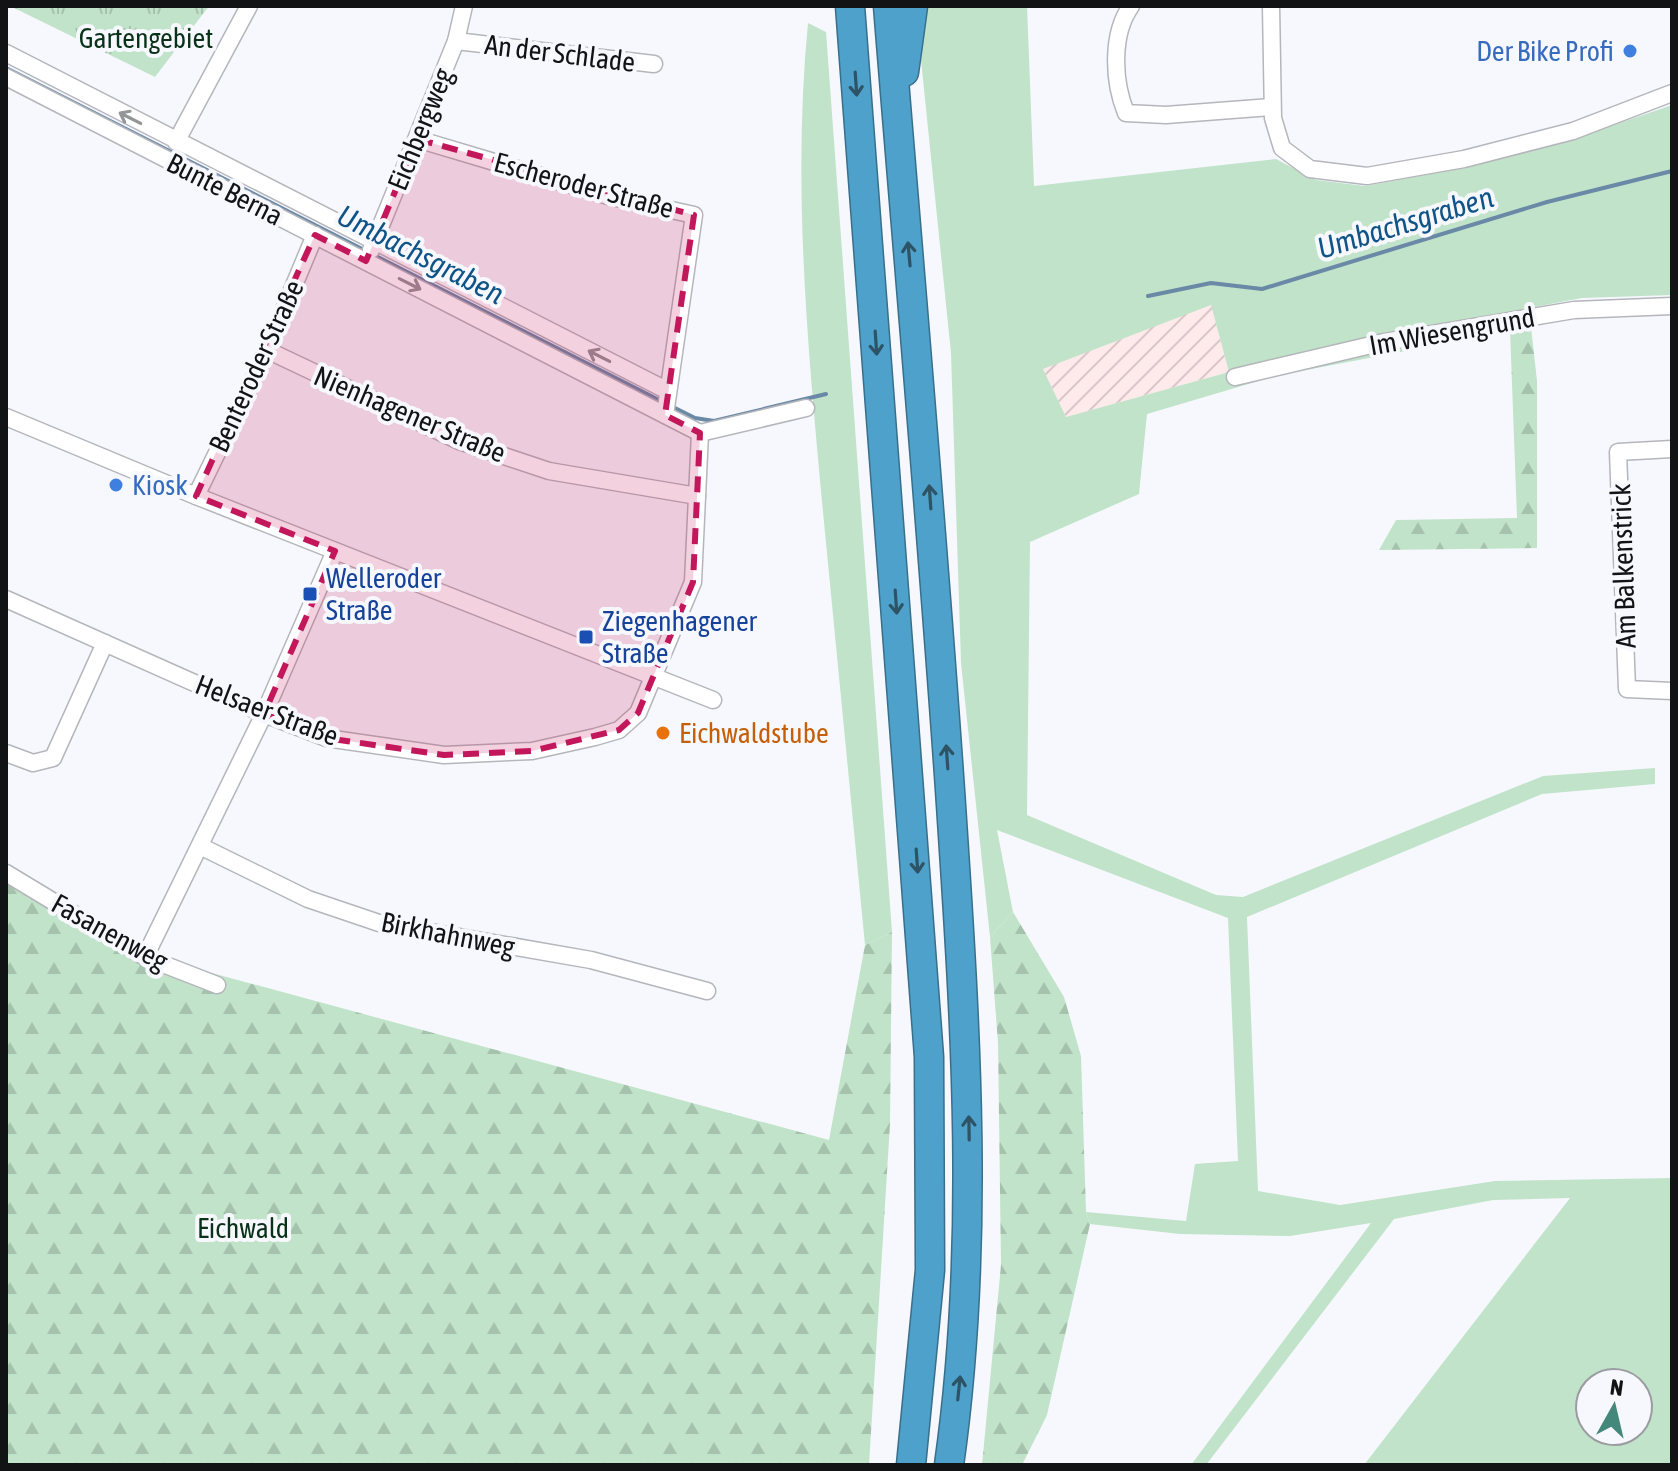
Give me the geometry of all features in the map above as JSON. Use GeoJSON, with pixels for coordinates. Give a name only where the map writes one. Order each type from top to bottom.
{"type":"FeatureCollection","features":[{"type":"Feature","properties":{"kind":"highway"},"geometry":{"type":"LineString","coordinates":[[850,6],[929,1057],[930,1270],[911,1465]]}},
{"type":"Feature","properties":{"kind":"highway"},"geometry":{"type":"LineString","coordinates":[[888,6],[927,459],[967,1072],[967,1273],[949,1465]]}},
{"type":"Feature","properties":{"kind":"highway"},"geometry":{"type":"LineString","coordinates":[[897,120],[913,6]]}},
{"type":"Feature","properties":{"kind":"street"},"geometry":{"type":"LineString","coordinates":[[176,142],[249,6]]}},
{"type":"Feature","properties":{"kind":"street","name":"An der Schlade"},"geometry":{"type":"LineString","coordinates":[[464,6],[456,41],[654,64]]}},
{"type":"Feature","properties":{"kind":"street"},"geometry":{"type":"LineString","coordinates":[[1131,6],[1120,22],[1116,90],[1126,113],[1166,115],[1271,107]]}},
{"type":"Feature","properties":{"kind":"street"},"geometry":{"type":"LineString","coordinates":[[1271,6],[1271,107],[1282,148],[1310,169],[1367,176],[1464,159],[1573,131],[1672,93]]}},
{"type":"Feature","properties":{"kind":"street","name":"Eichbergweg"},"geometry":{"type":"LineString","coordinates":[[370,251],[456,41]]}},
{"type":"Feature","properties":{"kind":"street","name":"Bunte Berna"},"geometry":{"type":"LineString","coordinates":[[6,53],[176,142],[370,251],[666,404]]}},
{"type":"Feature","properties":{"kind":"street","name":"Bunte Berna"},"geometry":{"type":"LineString","coordinates":[[6,77],[315,235],[370,251],[666,404],[700,433]]}},
{"type":"Feature","properties":{"kind":"street","name":"Escheroder Straße"},"geometry":{"type":"LineString","coordinates":[[417,139],[608,196],[694,215],[666,404]]}},
{"type":"Feature","properties":{"kind":"street","name":"Benteroder Straße"},"geometry":{"type":"LineString","coordinates":[[196,496],[267,350],[315,235]]}},
{"type":"Feature","properties":{"kind":"street","name":"Im Wiesengrund"},"geometry":{"type":"LineString","coordinates":[[1235,377],[1384,342],[1574,310],[1672,306]]}},
{"type":"Feature","properties":{"kind":"street","name":"Nienhagener Straße"},"geometry":{"type":"LineString","coordinates":[[267,350],[459,441],[549,471],[697,496]]}},
{"type":"Feature","properties":{"kind":"street"},"geometry":{"type":"LineString","coordinates":[[655,677],[693,582],[700,433],[806,408]]}},
{"type":"Feature","properties":{"kind":"street"},"geometry":{"type":"LineString","coordinates":[[6,417],[196,496],[713,700]]}},
{"type":"Feature","properties":{"kind":"street","name":"Am Balkenstrick"},"geometry":{"type":"LineString","coordinates":[[1672,449],[1618,452],[1627,689],[1672,691]]}},
{"type":"Feature","properties":{"kind":"street"},"geometry":{"type":"LineString","coordinates":[[145,957],[264,714],[335,551]]}},
{"type":"Feature","properties":{"kind":"street","name":"Helsaer Straße"},"geometry":{"type":"LineString","coordinates":[[6,599],[264,714],[326,738],[444,755],[532,751],[619,730],[638,713],[655,677]]}},
{"type":"Feature","properties":{"kind":"street"},"geometry":{"type":"LineString","coordinates":[[6,753],[33,763],[53,758],[105,643]]}},
{"type":"Feature","properties":{"kind":"street","name":"Birkhahnweg"},"geometry":{"type":"LineString","coordinates":[[200,846],[308,899],[379,923],[591,960],[707,991]]}},
{"type":"Feature","properties":{"kind":"street","name":"Fasanenweg"},"geometry":{"type":"LineString","coordinates":[[6,873],[145,957],[217,985]]}},
{"type":"Feature","properties":{"kind":"highlighted area"},"geometry":{"type":"Polygon","coordinates":[[[417,139],[694,215],[665,415],[700,433],[693,582],[638,713],[619,730],[532,751],[444,755],[326,738],[264,714],[335,551],[196,496],[315,235],[366,261],[417,139]]]}},
{"type":"Feature","properties":{"kind":"shaded area"},"geometry":{"type":"Polygon","coordinates":[[[1211,304],[1229,372],[1066,417],[1043,369],[1211,304]]]}},
{"type":"Feature","properties":{"kind":"green space","name":"Gartengebiet"},"geometry":{"type":"Polygon","coordinates":[[[10,6],[209,6],[155,77],[10,6]]]}},
{"type":"Feature","properties":{"kind":"green space"},"geometry":{"type":"Polygon","coordinates":[[[926,6],[1027,6],[1034,186],[1276,159],[1316,180],[1365,186],[1473,166],[1579,137],[1672,105],[1672,295],[1582,298],[1529,308],[1531,327],[1275,376],[1147,414],[1139,494],[1030,542],[1027,815],[1216,895],[1243,897],[1543,776],[1655,768],[1655,784],[1542,794],[1247,917],[1258,1191],[1340,1205],[1495,1181],[1672,1178],[1672,1465],[1364,1465],[1570,1198],[1493,1200],[1394,1219],[1206,1465],[1191,1465],[1371,1223],[1290,1236],[1180,1234],[1090,1224],[1086,1212],[1186,1221],[1195,1164],[1238,1161],[1228,918],[997,830],[1013,912],[990,937],[961,663],[951,353],[921,60],[926,6]],[[1211,305],[1043,369],[1066,417],[1229,372],[1211,305]]]}},
{"type":"Feature","properties":{"kind":"green space"},"geometry":{"type":"Polygon","coordinates":[[[808,23],[826,32],[892,932],[865,945],[807,329],[801,145],[808,23]]]}},
{"type":"Feature","properties":{"kind":"green space"},"geometry":{"type":"Polygon","coordinates":[[[1531,327],[1537,381],[1537,548],[1379,550],[1396,520],[1517,518],[1510,330],[1531,327]]]}},
{"type":"Feature","properties":{"kind":"green space","name":"Eichwald"},"geometry":{"type":"Polygon","coordinates":[[[6,869],[153,957],[829,1140],[865,945],[892,932],[890,1124],[869,1465],[6,1465],[6,869]]]}},
{"type":"Feature","properties":{"kind":"green space"},"geometry":{"type":"Polygon","coordinates":[[[1013,912],[1064,997],[1081,1056],[1086,1212],[1090,1224],[1047,1415],[1022,1465],[982,1465],[1001,1265],[998,1043],[990,937],[1013,912]]]}},
{"type":"Feature","properties":{"kind":"waterway","name":"Umbachsgraben"},"geometry":{"type":"LineString","coordinates":[[6,68],[663,402]]}},
{"type":"Feature","properties":{"kind":"waterway","name":"Umbachsgraben"},"geometry":{"type":"LineString","coordinates":[[1148,296],[1211,283],[1262,289],[1547,202],[1672,171]]}},
{"type":"Feature","properties":{"kind":"waterway","name":"Umbachsgraben"},"geometry":{"type":"LineString","coordinates":[[671,406],[695,418],[714,421],[826,394]]}},
{"type":"Feature","properties":{"kind":"place","name":"Der Bike Profi"},"geometry":{"type":"Point","coordinates":[1630,51]}},
{"type":"Feature","properties":{"kind":"place","name":"Kiosk"},"geometry":{"type":"Point","coordinates":[116,485]}},
{"type":"Feature","properties":{"kind":"place","name":"Welleroder Straße"},"geometry":{"type":"Point","coordinates":[310,594]}},
{"type":"Feature","properties":{"kind":"place","name":"Ziegenhagener Straße"},"geometry":{"type":"Point","coordinates":[586,637]}},
{"type":"Feature","properties":{"kind":"place","name":"Eichwaldstube"},"geometry":{"type":"Point","coordinates":[663,733]}}]}
